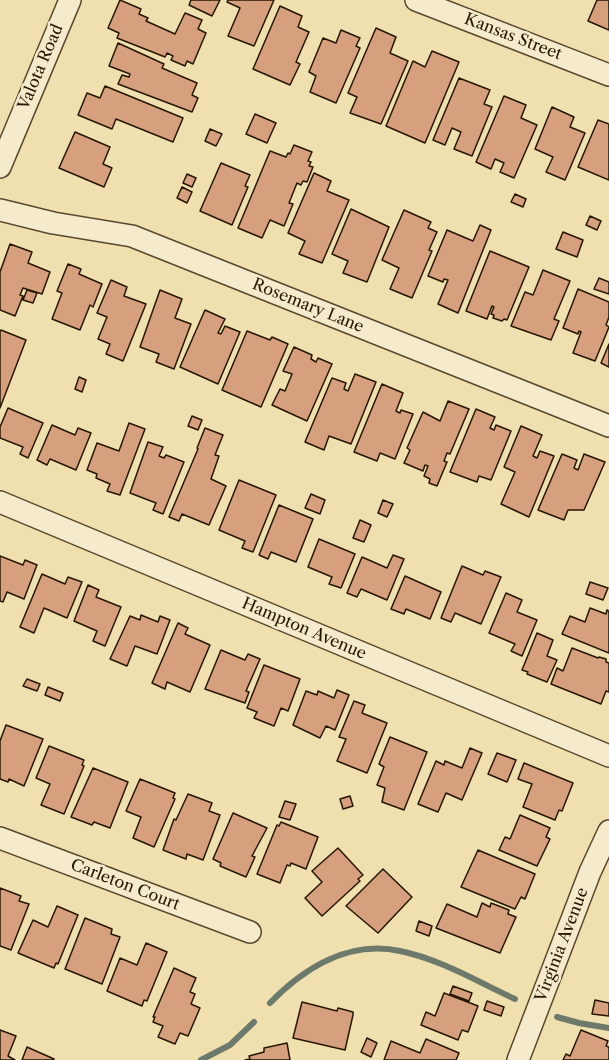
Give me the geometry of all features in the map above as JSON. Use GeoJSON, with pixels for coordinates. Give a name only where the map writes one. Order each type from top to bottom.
{"type":"FeatureCollection","features":[{"type":"Feature","properties":{"kind":"street","name":"Valota Road"},"geometry":{"type":"LineString","coordinates":[[0,167],[7,128],[70,0]]}},
{"type":"Feature","properties":{"kind":"street","name":"Kansas Street"},"geometry":{"type":"LineString","coordinates":[[416,0],[609,75]]}},
{"type":"Feature","properties":{"kind":"street","name":"Rosemary Lane"},"geometry":{"type":"LineString","coordinates":[[0,210],[53,223],[132,236],[609,426]]}},
{"type":"Feature","properties":{"kind":"street","name":"Hampton Avenue"},"geometry":{"type":"LineString","coordinates":[[0,502],[609,756]]}},
{"type":"Feature","properties":{"kind":"street","name":"Virginia Avenue"},"geometry":{"type":"LineString","coordinates":[[518,1060],[590,872],[609,831]]}},
{"type":"Feature","properties":{"kind":"street","name":"Carleton Court"},"geometry":{"type":"LineString","coordinates":[[0,838],[250,932]]}},
{"type":"Feature","properties":{"kind":"building"},"geometry":{"type":"Polygon","coordinates":[[[120,0],[141,9],[139,14],[148,18],[146,21],[175,34],[185,13],[202,20],[198,29],[206,33],[193,64],[187,61],[185,66],[171,60],[173,56],[167,53],[165,57],[117,38],[119,33],[108,28],[120,0]]]}},
{"type":"Feature","properties":{"kind":"building"},"geometry":{"type":"Polygon","coordinates":[[[191,0],[220,0],[212,16],[189,5],[191,0]]]}},
{"type":"Feature","properties":{"kind":"building"},"geometry":{"type":"Polygon","coordinates":[[[228,0],[274,0],[254,46],[228,36],[240,8],[227,2],[228,0]]]}},
{"type":"Feature","properties":{"kind":"building"},"geometry":{"type":"Polygon","coordinates":[[[597,0],[609,0],[609,30],[588,21],[597,0]]]}},
{"type":"Feature","properties":{"kind":"building"},"geometry":{"type":"Polygon","coordinates":[[[280,6],[302,16],[298,27],[309,32],[296,62],[300,64],[290,85],[253,69],[280,6]]]}},
{"type":"Feature","properties":{"kind":"building"},"geometry":{"type":"Polygon","coordinates":[[[376,28],[396,37],[390,53],[408,61],[381,124],[350,113],[357,97],[348,93],[376,28]]]}},
{"type":"Feature","properties":{"kind":"building"},"geometry":{"type":"Polygon","coordinates":[[[341,30],[360,38],[356,46],[360,48],[336,103],[310,92],[316,76],[309,72],[323,38],[336,43],[341,30]]]}},
{"type":"Feature","properties":{"kind":"building"},"geometry":{"type":"Polygon","coordinates":[[[118,43],[164,64],[162,68],[197,83],[192,95],[198,98],[192,112],[118,84],[122,75],[129,77],[130,74],[109,66],[118,43]]]}},
{"type":"Feature","properties":{"kind":"building"},"geometry":{"type":"Polygon","coordinates":[[[432,51],[459,62],[425,143],[386,126],[413,61],[425,67],[432,51]]]}},
{"type":"Feature","properties":{"kind":"building"},"geometry":{"type":"Polygon","coordinates":[[[459,78],[490,90],[484,104],[492,107],[472,156],[454,149],[461,132],[452,128],[445,145],[433,140],[459,78]]]}},
{"type":"Feature","properties":{"kind":"building"},"geometry":{"type":"Polygon","coordinates":[[[105,86],[183,118],[173,142],[116,119],[112,129],[78,115],[87,93],[100,98],[105,86]]]}},
{"type":"Feature","properties":{"kind":"building"},"geometry":{"type":"Polygon","coordinates":[[[504,96],[526,105],[521,118],[537,125],[514,178],[500,172],[504,163],[495,159],[491,169],[476,162],[504,96]]]}},
{"type":"Feature","properties":{"kind":"building"},"geometry":{"type":"Polygon","coordinates":[[[552,107],[574,117],[570,127],[585,133],[565,180],[546,172],[553,157],[535,149],[552,107]]]}},
{"type":"Feature","properties":{"kind":"building"},"geometry":{"type":"Polygon","coordinates":[[[255,114],[276,123],[267,143],[246,134],[255,114]]]}},
{"type":"Feature","properties":{"kind":"building"},"geometry":{"type":"Polygon","coordinates":[[[598,120],[609,124],[609,180],[578,167],[598,120]]]}},
{"type":"Feature","properties":{"kind":"building"},"geometry":{"type":"Polygon","coordinates":[[[210,129],[222,134],[216,146],[205,141],[210,129]]]}},
{"type":"Feature","properties":{"kind":"building"},"geometry":{"type":"Polygon","coordinates":[[[75,132],[110,147],[103,164],[112,168],[104,187],[59,168],[75,132]]]}},
{"type":"Feature","properties":{"kind":"building"},"geometry":{"type":"Polygon","coordinates":[[[294,145],[312,152],[308,161],[311,162],[309,166],[313,167],[307,182],[303,181],[301,185],[297,183],[289,203],[293,204],[284,226],[270,220],[262,238],[238,228],[270,151],[286,157],[294,145]]]}},
{"type":"Feature","properties":{"kind":"building"},"geometry":{"type":"Polygon","coordinates":[[[221,163],[250,175],[245,186],[248,187],[232,225],[200,211],[221,163]]]}},
{"type":"Feature","properties":{"kind":"building"},"geometry":{"type":"Polygon","coordinates":[[[314,173],[331,181],[327,191],[349,200],[322,263],[299,254],[305,241],[288,233],[314,173]]]}},
{"type":"Feature","properties":{"kind":"building"},"geometry":{"type":"Polygon","coordinates":[[[187,174],[196,178],[192,187],[183,183],[187,174]]]}},
{"type":"Feature","properties":{"kind":"building"},"geometry":{"type":"Polygon","coordinates":[[[182,187],[192,192],[187,203],[177,198],[182,187]]]}},
{"type":"Feature","properties":{"kind":"building"},"geometry":{"type":"Polygon","coordinates":[[[515,194],[526,199],[523,207],[511,202],[515,194]]]}},
{"type":"Feature","properties":{"kind":"building"},"geometry":{"type":"Polygon","coordinates":[[[351,209],[389,227],[367,282],[343,273],[348,261],[332,254],[351,209]]]}},
{"type":"Feature","properties":{"kind":"building"},"geometry":{"type":"Polygon","coordinates":[[[404,210],[431,222],[428,228],[437,232],[429,250],[432,251],[412,298],[390,289],[399,268],[382,260],[404,210]]]}},
{"type":"Feature","properties":{"kind":"building"},"geometry":{"type":"Polygon","coordinates":[[[590,216],[601,221],[597,230],[586,225],[590,216]]]}},
{"type":"Feature","properties":{"kind":"building"},"geometry":{"type":"Polygon","coordinates":[[[480,225],[491,230],[458,313],[438,304],[448,280],[444,279],[443,282],[428,276],[447,230],[473,241],[480,225]]]}},
{"type":"Feature","properties":{"kind":"building"},"geometry":{"type":"Polygon","coordinates":[[[563,232],[583,240],[577,257],[556,249],[563,232]]]}},
{"type":"Feature","properties":{"kind":"building"},"geometry":{"type":"Polygon","coordinates":[[[10,244],[32,252],[28,263],[50,272],[42,294],[23,288],[20,295],[23,296],[15,316],[0,310],[0,272],[10,244]]]}},
{"type":"Feature","properties":{"kind":"building"},"geometry":{"type":"Polygon","coordinates":[[[490,251],[529,267],[507,320],[493,318],[494,315],[491,314],[494,307],[492,306],[487,319],[466,311],[490,251]]]}},
{"type":"Feature","properties":{"kind":"building"},"geometry":{"type":"Polygon","coordinates":[[[68,264],[81,269],[79,274],[102,284],[93,307],[90,305],[80,330],[52,319],[62,293],[57,291],[68,264]]]}},
{"type":"Feature","properties":{"kind":"building"},"geometry":{"type":"Polygon","coordinates":[[[543,270],[570,281],[554,319],[559,321],[551,340],[511,326],[525,292],[533,295],[543,270]]]}},
{"type":"Feature","properties":{"kind":"building"},"geometry":{"type":"Polygon","coordinates":[[[599,278],[609,282],[609,294],[594,289],[599,278]]]}},
{"type":"Feature","properties":{"kind":"building"},"geometry":{"type":"Polygon","coordinates":[[[111,280],[127,287],[124,296],[146,304],[123,361],[106,354],[110,344],[98,339],[107,317],[97,313],[111,280]]]}},
{"type":"Feature","properties":{"kind":"building"},"geometry":{"type":"Polygon","coordinates":[[[578,289],[609,302],[609,317],[606,325],[609,327],[595,361],[573,353],[581,332],[579,331],[578,334],[563,328],[578,289]]]}},
{"type":"Feature","properties":{"kind":"building"},"geometry":{"type":"Polygon","coordinates":[[[27,290],[37,293],[33,303],[23,300],[27,290]]]}},
{"type":"Feature","properties":{"kind":"building"},"geometry":{"type":"Polygon","coordinates":[[[160,290],[182,299],[175,318],[191,324],[174,369],[156,362],[159,354],[140,347],[160,290]]]}},
{"type":"Feature","properties":{"kind":"building"},"geometry":{"type":"Polygon","coordinates":[[[205,310],[225,319],[218,333],[221,334],[225,326],[240,332],[218,384],[180,367],[205,310]]]}},
{"type":"Feature","properties":{"kind":"building"},"geometry":{"type":"Polygon","coordinates":[[[1,330],[26,340],[0,408],[0,332],[1,330]]]}},
{"type":"Feature","properties":{"kind":"building"},"geometry":{"type":"Polygon","coordinates":[[[247,331],[270,340],[272,337],[288,344],[261,407],[222,390],[247,331]]]}},
{"type":"Feature","properties":{"kind":"building"},"geometry":{"type":"Polygon","coordinates":[[[609,344],[609,367],[601,363],[609,344]]]}},
{"type":"Feature","properties":{"kind":"building"},"geometry":{"type":"Polygon","coordinates":[[[294,347],[312,355],[311,359],[316,362],[318,358],[332,364],[307,421],[272,405],[280,389],[285,391],[292,374],[283,371],[294,347]]]}},
{"type":"Feature","properties":{"kind":"building"},"geometry":{"type":"Polygon","coordinates":[[[355,374],[376,382],[351,444],[329,436],[324,450],[305,442],[332,378],[346,383],[344,389],[348,391],[355,374]]]}},
{"type":"Feature","properties":{"kind":"building"},"geometry":{"type":"Polygon","coordinates":[[[79,377],[86,380],[82,392],[75,389],[79,377]]]}},
{"type":"Feature","properties":{"kind":"building"},"geometry":{"type":"Polygon","coordinates":[[[382,384],[403,393],[396,411],[400,413],[401,410],[413,414],[395,459],[380,453],[377,461],[354,452],[382,384]]]}},
{"type":"Feature","properties":{"kind":"building"},"geometry":{"type":"Polygon","coordinates":[[[448,401],[469,409],[450,454],[447,453],[444,461],[447,462],[437,486],[429,483],[430,479],[424,476],[428,466],[425,465],[423,471],[404,463],[410,450],[407,448],[423,412],[440,421],[448,401]]]}},
{"type":"Feature","properties":{"kind":"building"},"geometry":{"type":"Polygon","coordinates":[[[8,408],[43,423],[28,458],[20,454],[23,447],[0,438],[0,427],[8,408]]]}},
{"type":"Feature","properties":{"kind":"building"},"geometry":{"type":"Polygon","coordinates":[[[476,409],[495,417],[490,428],[494,430],[496,425],[511,431],[491,480],[479,476],[477,482],[450,472],[476,409]]]}},
{"type":"Feature","properties":{"kind":"building"},"geometry":{"type":"Polygon","coordinates":[[[192,416],[202,420],[198,430],[188,426],[192,416]]]}},
{"type":"Feature","properties":{"kind":"building"},"geometry":{"type":"Polygon","coordinates":[[[129,423],[145,429],[120,495],[107,491],[110,484],[96,478],[97,474],[87,470],[97,443],[119,451],[129,423]]]}},
{"type":"Feature","properties":{"kind":"building"},"geometry":{"type":"Polygon","coordinates":[[[52,425],[75,435],[78,428],[91,433],[76,470],[50,459],[47,465],[37,460],[52,425]]]}},
{"type":"Feature","properties":{"kind":"building"},"geometry":{"type":"Polygon","coordinates":[[[521,426],[542,435],[533,456],[537,458],[540,451],[554,456],[529,517],[501,504],[515,472],[504,467],[521,426]]]}},
{"type":"Feature","properties":{"kind":"building"},"geometry":{"type":"Polygon","coordinates":[[[205,428],[223,435],[215,455],[219,456],[211,479],[226,486],[209,525],[182,514],[179,521],[169,517],[205,428]]]}},
{"type":"Feature","properties":{"kind":"building"},"geometry":{"type":"Polygon","coordinates":[[[148,442],[163,447],[159,456],[164,458],[166,455],[184,462],[163,514],[153,510],[156,503],[130,493],[148,442]]]}},
{"type":"Feature","properties":{"kind":"building"},"geometry":{"type":"Polygon","coordinates":[[[562,454],[577,460],[574,468],[578,470],[584,454],[605,462],[584,510],[568,510],[564,520],[538,510],[562,454]]]}},
{"type":"Feature","properties":{"kind":"building"},"geometry":{"type":"Polygon","coordinates":[[[239,480],[276,495],[253,552],[242,548],[245,541],[219,530],[239,480]]]}},
{"type":"Feature","properties":{"kind":"building"},"geometry":{"type":"Polygon","coordinates":[[[311,494],[325,500],[320,514],[305,508],[311,494]]]}},
{"type":"Feature","properties":{"kind":"building"},"geometry":{"type":"Polygon","coordinates":[[[383,500],[393,504],[387,517],[378,513],[383,500]]]}},
{"type":"Feature","properties":{"kind":"building"},"geometry":{"type":"Polygon","coordinates":[[[279,505],[313,519],[296,562],[271,552],[268,559],[259,555],[279,505]]]}},
{"type":"Feature","properties":{"kind":"building"},"geometry":{"type":"Polygon","coordinates":[[[360,520],[371,525],[364,542],[353,538],[360,520]]]}},
{"type":"Feature","properties":{"kind":"building"},"geometry":{"type":"Polygon","coordinates":[[[319,539],[355,554],[341,588],[329,584],[332,577],[308,567],[319,539]]]}},
{"type":"Feature","properties":{"kind":"building"},"geometry":{"type":"Polygon","coordinates":[[[393,555],[404,559],[387,600],[361,589],[357,597],[347,593],[362,557],[387,568],[393,555]]]}},
{"type":"Feature","properties":{"kind":"building"},"geometry":{"type":"Polygon","coordinates":[[[0,556],[23,565],[25,560],[37,565],[24,599],[7,592],[3,602],[0,601],[0,556]]]}},
{"type":"Feature","properties":{"kind":"building"},"geometry":{"type":"Polygon","coordinates":[[[462,566],[483,575],[485,571],[501,577],[481,624],[455,613],[451,622],[441,618],[462,566]]]}},
{"type":"Feature","properties":{"kind":"building"},"geometry":{"type":"Polygon","coordinates":[[[42,574],[65,584],[68,577],[82,582],[67,618],[44,608],[34,633],[20,627],[42,574]]]}},
{"type":"Feature","properties":{"kind":"building"},"geometry":{"type":"Polygon","coordinates":[[[405,576],[441,592],[430,619],[406,609],[404,614],[391,609],[405,576]]]}},
{"type":"Feature","properties":{"kind":"building"},"geometry":{"type":"Polygon","coordinates":[[[590,582],[608,588],[603,600],[586,594],[590,582]]]}},
{"type":"Feature","properties":{"kind":"building"},"geometry":{"type":"Polygon","coordinates":[[[88,585],[99,590],[96,597],[121,607],[105,646],[93,641],[97,631],[74,621],[88,585]]]}},
{"type":"Feature","properties":{"kind":"building"},"geometry":{"type":"Polygon","coordinates":[[[506,593],[522,600],[517,612],[537,620],[522,656],[511,651],[515,644],[489,633],[506,593]]]}},
{"type":"Feature","properties":{"kind":"building"},"geometry":{"type":"Polygon","coordinates":[[[590,608],[606,614],[607,610],[609,611],[609,653],[562,634],[570,616],[585,622],[590,608]]]}},
{"type":"Feature","properties":{"kind":"building"},"geometry":{"type":"Polygon","coordinates":[[[141,615],[158,622],[160,616],[170,620],[157,654],[135,646],[127,666],[110,659],[130,616],[140,620],[141,615]]]}},
{"type":"Feature","properties":{"kind":"building"},"geometry":{"type":"Polygon","coordinates":[[[178,623],[188,628],[185,634],[210,645],[190,692],[167,682],[165,689],[152,683],[178,623]]]}},
{"type":"Feature","properties":{"kind":"building"},"geometry":{"type":"Polygon","coordinates":[[[537,633],[553,640],[547,656],[557,660],[547,682],[522,670],[537,633]]]}},
{"type":"Feature","properties":{"kind":"building"},"geometry":{"type":"Polygon","coordinates":[[[572,648],[606,659],[609,663],[609,692],[606,691],[601,704],[551,684],[557,668],[563,671],[572,648]]]}},
{"type":"Feature","properties":{"kind":"building"},"geometry":{"type":"Polygon","coordinates":[[[221,650],[245,660],[248,654],[260,659],[246,691],[249,692],[245,703],[205,689],[221,650]]]}},
{"type":"Feature","properties":{"kind":"building"},"geometry":{"type":"Polygon","coordinates":[[[264,665],[300,679],[288,711],[281,708],[274,726],[254,718],[257,712],[247,708],[264,665]]]}},
{"type":"Feature","properties":{"kind":"building"},"geometry":{"type":"Polygon","coordinates":[[[27,679],[40,684],[37,691],[23,686],[27,679]]]}},
{"type":"Feature","properties":{"kind":"building"},"geometry":{"type":"Polygon","coordinates":[[[48,687],[63,693],[60,701],[45,695],[48,687]]]}},
{"type":"Feature","properties":{"kind":"building"},"geometry":{"type":"Polygon","coordinates":[[[337,690],[349,695],[335,730],[326,726],[320,738],[293,725],[306,691],[317,695],[318,691],[334,698],[337,690]]]}},
{"type":"Feature","properties":{"kind":"building"},"geometry":{"type":"Polygon","coordinates":[[[354,701],[365,705],[362,713],[387,723],[367,773],[337,761],[346,739],[339,737],[354,701]]]}},
{"type":"Feature","properties":{"kind":"building"},"geometry":{"type":"Polygon","coordinates":[[[6,725],[43,739],[24,786],[9,779],[8,782],[0,779],[0,741],[6,725]]]}},
{"type":"Feature","properties":{"kind":"building"},"geometry":{"type":"Polygon","coordinates":[[[390,737],[427,752],[404,810],[382,802],[385,788],[377,785],[384,767],[379,764],[390,737]]]}},
{"type":"Feature","properties":{"kind":"building"},"geometry":{"type":"Polygon","coordinates":[[[49,746],[84,760],[82,765],[84,766],[64,814],[41,805],[50,784],[36,778],[49,746]]]}},
{"type":"Feature","properties":{"kind":"building"},"geometry":{"type":"Polygon","coordinates":[[[470,748],[482,753],[462,800],[446,793],[438,812],[418,804],[436,761],[444,765],[445,761],[462,768],[470,748]]]}},
{"type":"Feature","properties":{"kind":"building"},"geometry":{"type":"Polygon","coordinates":[[[497,753],[516,760],[507,782],[488,774],[497,753]]]}},
{"type":"Feature","properties":{"kind":"building"},"geometry":{"type":"Polygon","coordinates":[[[524,763],[573,783],[562,811],[559,810],[555,820],[523,807],[532,784],[518,779],[524,763]]]}},
{"type":"Feature","properties":{"kind":"building"},"geometry":{"type":"Polygon","coordinates":[[[93,768],[128,782],[110,828],[94,822],[92,825],[71,817],[93,768]]]}},
{"type":"Feature","properties":{"kind":"building"},"geometry":{"type":"Polygon","coordinates":[[[140,779],[175,793],[173,798],[175,799],[154,847],[133,838],[141,817],[126,811],[140,779]]]}},
{"type":"Feature","properties":{"kind":"building"},"geometry":{"type":"Polygon","coordinates":[[[188,794],[212,803],[209,811],[220,815],[203,860],[187,854],[186,859],[163,850],[174,819],[176,820],[188,794]]]}},
{"type":"Feature","properties":{"kind":"building"},"geometry":{"type":"Polygon","coordinates":[[[350,796],[353,806],[343,809],[340,799],[350,796]]]}},
{"type":"Feature","properties":{"kind":"building"},"geometry":{"type":"Polygon","coordinates":[[[285,801],[296,804],[290,820],[279,817],[285,801]]]}},
{"type":"Feature","properties":{"kind":"building"},"geometry":{"type":"Polygon","coordinates":[[[233,813],[267,828],[252,856],[255,857],[246,877],[220,866],[221,863],[213,859],[233,813]]]}},
{"type":"Feature","properties":{"kind":"building"},"geometry":{"type":"Polygon","coordinates":[[[520,815],[550,828],[546,837],[550,839],[537,866],[499,850],[505,837],[510,839],[520,815]]]}},
{"type":"Feature","properties":{"kind":"building"},"geometry":{"type":"Polygon","coordinates":[[[281,822],[318,837],[306,869],[291,863],[290,866],[287,865],[280,883],[257,874],[277,825],[279,826],[281,822]]]}},
{"type":"Feature","properties":{"kind":"building"},"geometry":{"type":"Polygon","coordinates":[[[338,848],[363,875],[358,879],[360,881],[322,916],[305,898],[322,882],[312,871],[338,848]]]}},
{"type":"Feature","properties":{"kind":"building"},"geometry":{"type":"Polygon","coordinates":[[[478,850],[535,874],[525,899],[521,897],[515,909],[461,887],[478,850]]]}},
{"type":"Feature","properties":{"kind":"building"},"geometry":{"type":"Polygon","coordinates":[[[383,869],[412,897],[378,933],[346,906],[383,869]]]}},
{"type":"Feature","properties":{"kind":"building"},"geometry":{"type":"Polygon","coordinates":[[[0,888],[21,896],[19,901],[29,904],[11,950],[0,946],[0,888]]]}},
{"type":"Feature","properties":{"kind":"building"},"geometry":{"type":"Polygon","coordinates":[[[482,903],[490,907],[491,903],[509,910],[508,914],[516,917],[500,953],[436,928],[447,904],[477,917],[482,903]]]}},
{"type":"Feature","properties":{"kind":"building"},"geometry":{"type":"Polygon","coordinates":[[[57,906],[78,915],[58,964],[56,963],[54,968],[18,953],[33,920],[48,927],[57,906]]]}},
{"type":"Feature","properties":{"kind":"building"},"geometry":{"type":"Polygon","coordinates":[[[85,918],[112,929],[111,934],[120,937],[102,984],[65,969],[85,918]]]}},
{"type":"Feature","properties":{"kind":"building"},"geometry":{"type":"Polygon","coordinates":[[[419,921],[432,926],[429,936],[416,931],[419,921]]]}},
{"type":"Feature","properties":{"kind":"building"},"geometry":{"type":"Polygon","coordinates":[[[146,943],[167,952],[147,1001],[144,1000],[142,1006],[107,991],[120,958],[137,965],[146,943]]]}},
{"type":"Feature","properties":{"kind":"building"},"geometry":{"type":"Polygon","coordinates":[[[174,968],[196,978],[190,992],[195,994],[191,1004],[200,1008],[188,1036],[180,1033],[175,1044],[158,1037],[163,1026],[153,1022],[155,1017],[153,1017],[174,968]]]}},
{"type":"Feature","properties":{"kind":"building"},"geometry":{"type":"Polygon","coordinates":[[[453,986],[472,993],[469,1001],[450,994],[453,986]]]}},
{"type":"Feature","properties":{"kind":"building"},"geometry":{"type":"Polygon","coordinates":[[[444,993],[478,1006],[468,1032],[462,1030],[458,1040],[421,1025],[426,1012],[435,1016],[444,993]]]}},
{"type":"Feature","properties":{"kind":"building"},"geometry":{"type":"Polygon","coordinates":[[[595,1000],[609,1003],[609,1016],[592,1014],[595,1000]]]}},
{"type":"Feature","properties":{"kind":"building"},"geometry":{"type":"Polygon","coordinates":[[[487,1001],[504,1007],[501,1016],[484,1010],[487,1001]]]}},
{"type":"Feature","properties":{"kind":"building"},"geometry":{"type":"Polygon","coordinates":[[[302,1002],[337,1011],[338,1008],[353,1012],[345,1050],[293,1038],[302,1002]]]}},
{"type":"Feature","properties":{"kind":"building"},"geometry":{"type":"Polygon","coordinates":[[[0,1030],[16,1036],[8,1056],[15,1060],[0,1060],[0,1030]]]}},
{"type":"Feature","properties":{"kind":"building"},"geometry":{"type":"Polygon","coordinates":[[[581,1030],[608,1041],[606,1046],[609,1047],[609,1060],[563,1060],[566,1054],[570,1056],[581,1030]]]}},
{"type":"Feature","properties":{"kind":"building"},"geometry":{"type":"Polygon","coordinates":[[[367,1038],[377,1043],[371,1057],[361,1052],[367,1038]]]}},
{"type":"Feature","properties":{"kind":"building"},"geometry":{"type":"Polygon","coordinates":[[[426,1039],[459,1053],[456,1060],[384,1060],[391,1041],[420,1053],[426,1039]]]}},
{"type":"Feature","properties":{"kind":"building"},"geometry":{"type":"Polygon","coordinates":[[[287,1043],[290,1060],[245,1060],[250,1059],[249,1056],[264,1052],[264,1048],[287,1043]]]}},
{"type":"Feature","properties":{"kind":"building"},"geometry":{"type":"Polygon","coordinates":[[[27,1047],[54,1059],[54,1060],[22,1060],[27,1047]]]}},
{"type":"Feature","properties":{"kind":"waterway"},"geometry":{"type":"LineString","coordinates":[[270,1003],[297,979],[329,960],[345,953],[381,949],[400,951],[430,959],[515,999]]}},
{"type":"Feature","properties":{"kind":"waterway"},"geometry":{"type":"LineString","coordinates":[[557,1017],[609,1028]]}},
{"type":"Feature","properties":{"kind":"waterway"},"geometry":{"type":"LineString","coordinates":[[201,1060],[230,1045],[254,1022]]}}]}
